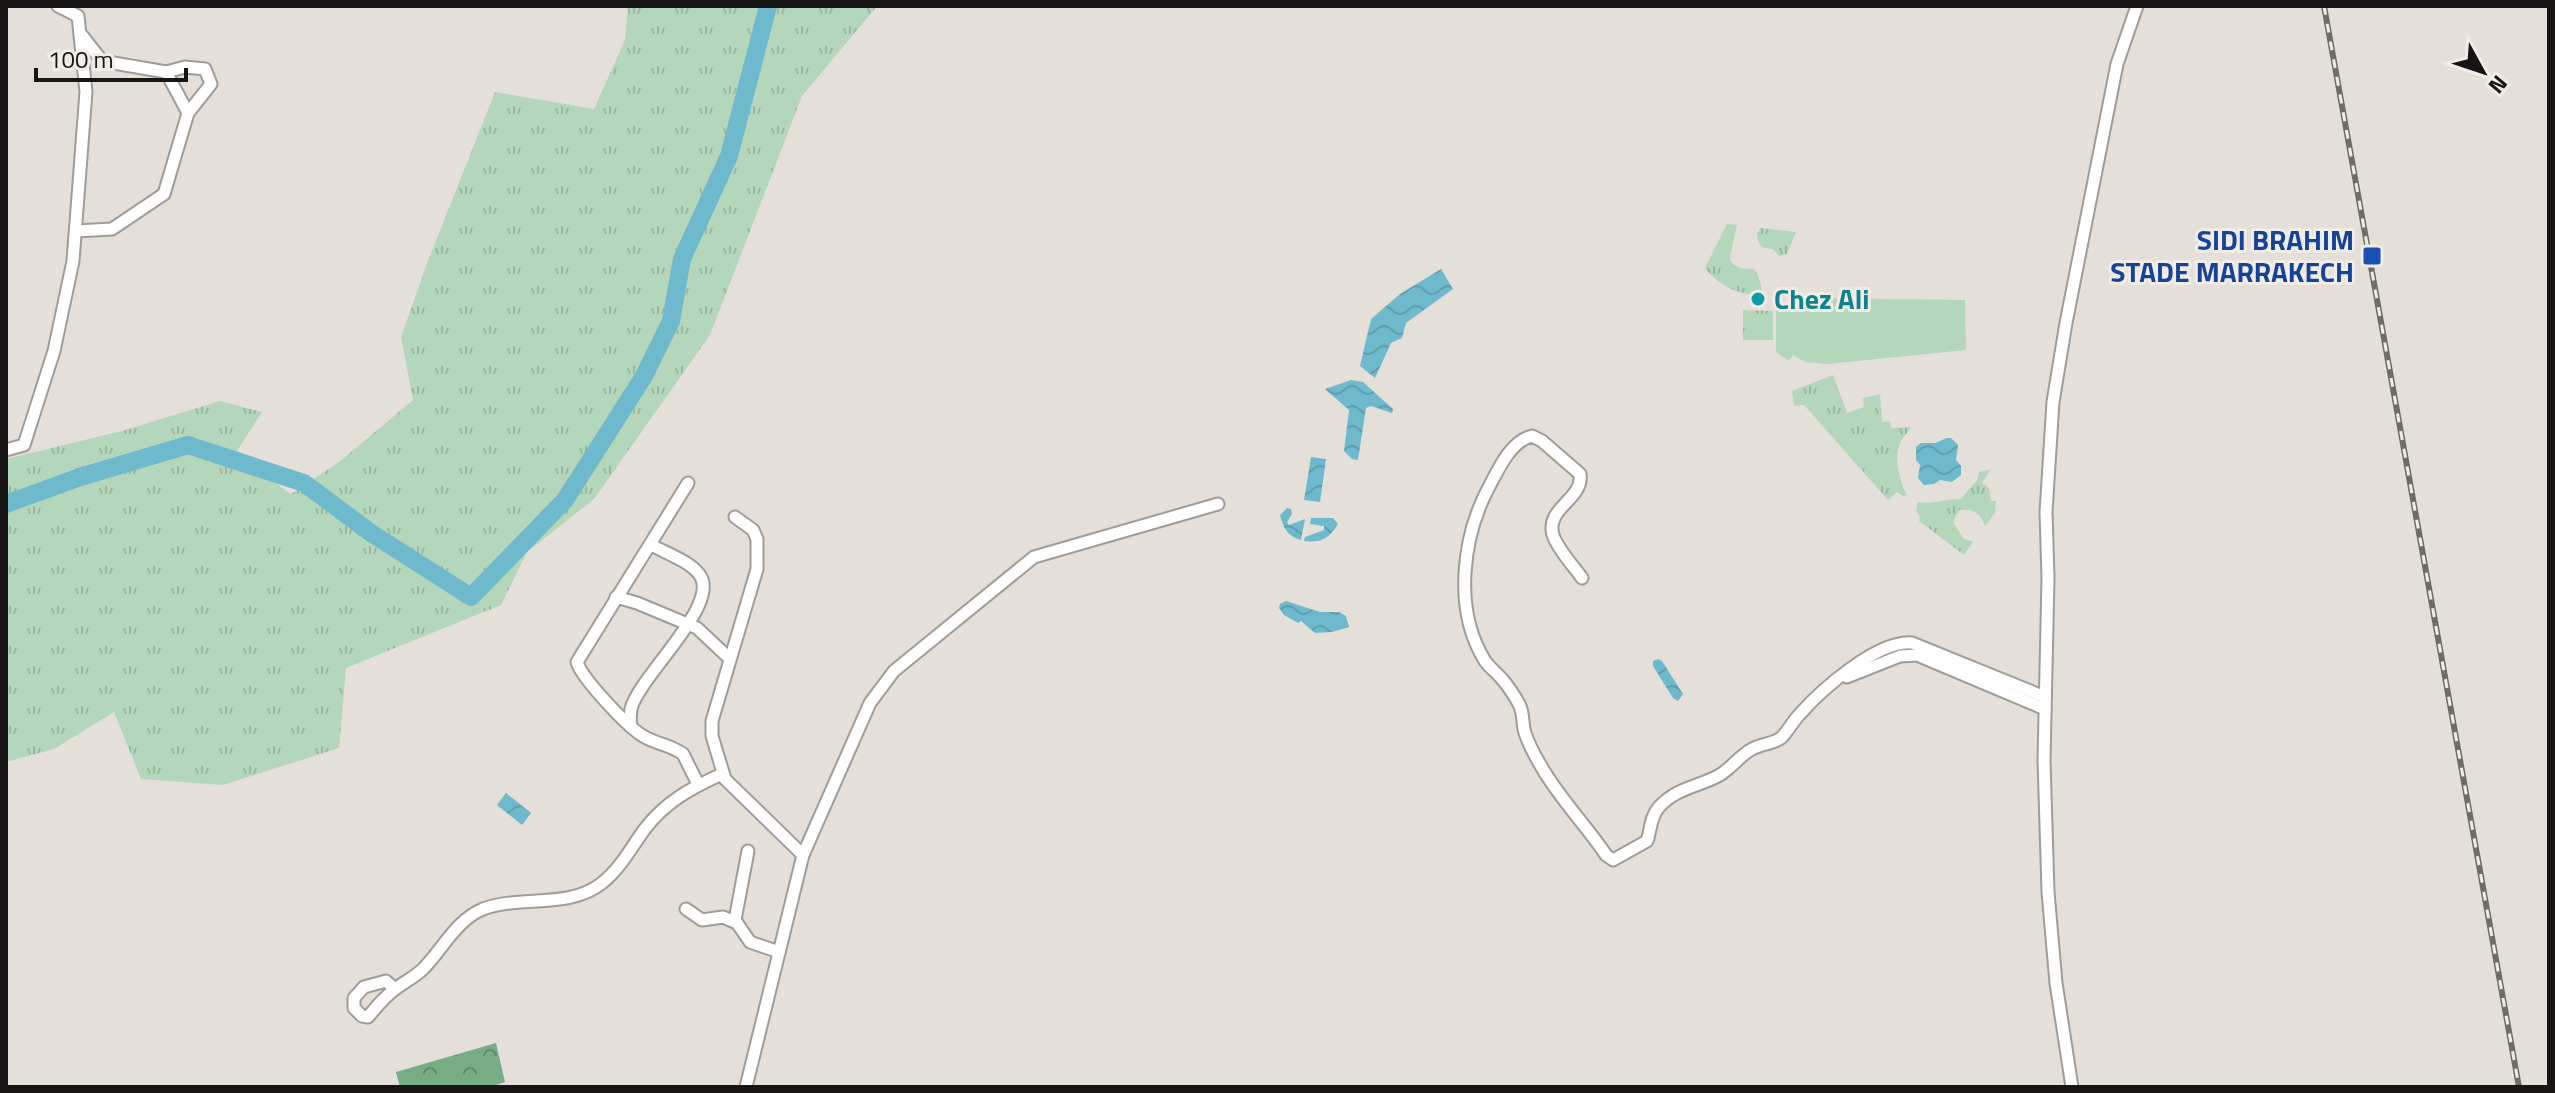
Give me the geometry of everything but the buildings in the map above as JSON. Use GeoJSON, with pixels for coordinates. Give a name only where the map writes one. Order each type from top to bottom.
{"type":"FeatureCollection","features":[{"type":"Feature","properties":{"kind":"street"},"geometry":{"type":"LineString","coordinates":[[6,450],[24,445],[58,335],[73,261],[86,92],[78,16],[58,6]]}},
{"type":"Feature","properties":{"kind":"street"},"geometry":{"type":"LineString","coordinates":[[2072,1087],[2050,927],[2044,770],[2048,588],[2046,512],[2054,394],[2117,64],[2137,6]]}},
{"type":"Feature","properties":{"kind":"street"},"geometry":{"type":"LineString","coordinates":[[76,231],[112,229],[164,194],[188,113],[211,84],[205,69],[185,67],[166,72],[102,61],[80,33]]}},
{"type":"Feature","properties":{"kind":"street"},"geometry":{"type":"LineString","coordinates":[[166,72],[188,113]]}},
{"type":"Feature","properties":{"kind":"street"},"geometry":{"type":"LineString","coordinates":[[1582,578],[1555,540],[1552,526],[1554,517],[1579,488],[1580,474],[1542,441],[1532,436],[1524,438],[1515,445],[1497,471],[1480,504],[1465,565],[1466,599],[1474,637],[1481,653],[1490,668],[1506,683],[1519,705],[1525,732],[1542,768],[1612,860],[1647,841],[1652,817],[1673,794],[1720,775],[1752,749],[1778,740],[1802,711],[1839,680],[1873,660],[1917,655],[2045,703]]}},
{"type":"Feature","properties":{"kind":"street"},"geometry":{"type":"LineString","coordinates":[[688,483],[577,662],[582,674],[631,727],[645,738],[681,752],[698,784]]}},
{"type":"Feature","properties":{"kind":"street"},"geometry":{"type":"LineString","coordinates":[[746,1087],[803,855],[870,703],[894,671],[1034,557],[1218,504]]}},
{"type":"Feature","properties":{"kind":"street"},"geometry":{"type":"LineString","coordinates":[[735,517],[753,530],[758,544],[755,579],[729,658],[711,727],[722,774],[803,855]]}},
{"type":"Feature","properties":{"kind":"street"},"geometry":{"type":"LineString","coordinates":[[631,727],[631,708],[639,690],[690,624],[701,598],[702,579],[688,565],[651,545]]}},
{"type":"Feature","properties":{"kind":"street"},"geometry":{"type":"LineString","coordinates":[[616,597],[690,624],[710,638],[729,658]]}},
{"type":"Feature","properties":{"kind":"street"},"geometry":{"type":"LineString","coordinates":[[395,989],[421,971],[445,941],[480,911],[496,906],[566,898],[593,890],[603,883],[656,815],[673,799],[722,774]]}},
{"type":"Feature","properties":{"kind":"street"},"geometry":{"type":"LineString","coordinates":[[748,851],[735,920],[750,942],[779,952]]}},
{"type":"Feature","properties":{"kind":"street"},"geometry":{"type":"LineString","coordinates":[[686,909],[702,920],[723,917],[737,923]]}},
{"type":"Feature","properties":{"kind":"green space"},"geometry":{"type":"Polygon","coordinates":[[[628,6],[877,6],[802,96],[710,335],[594,499],[527,552],[501,605],[346,668],[339,748],[223,785],[141,779],[114,712],[54,749],[6,762],[6,459],[122,431],[220,401],[262,412],[235,454],[291,494],[338,463],[413,400],[401,337],[495,92],[594,109],[625,40],[628,6]]]}},
{"type":"Feature","properties":{"kind":"green space"},"geometry":{"type":"Polygon","coordinates":[[[1727,224],[1737,225],[1731,262],[1743,269],[1754,270],[1763,295],[1731,289],[1705,268],[1727,224]]]}},
{"type":"Feature","properties":{"kind":"green space"},"geometry":{"type":"Polygon","coordinates":[[[1760,228],[1796,232],[1787,254],[1779,256],[1773,249],[1762,246],[1757,235],[1760,228]]]}},
{"type":"Feature","properties":{"kind":"green space"},"geometry":{"type":"Polygon","coordinates":[[[1816,298],[1965,300],[1966,350],[1827,364],[1805,362],[1793,355],[1789,361],[1776,352],[1776,307],[1816,298]]]}},
{"type":"Feature","properties":{"kind":"green space"},"geometry":{"type":"Polygon","coordinates":[[[1743,310],[1773,311],[1773,340],[1743,340],[1743,310]]]}},
{"type":"Feature","properties":{"kind":"green space"},"geometry":{"type":"Polygon","coordinates":[[[1833,375],[1847,413],[1864,407],[1863,398],[1880,394],[1882,422],[1890,421],[1891,428],[1911,427],[1901,441],[1897,456],[1907,495],[1897,492],[1888,500],[1804,405],[1794,406],[1792,391],[1833,375]]]}},
{"type":"Feature","properties":{"kind":"green space"},"geometry":{"type":"Polygon","coordinates":[[[1990,470],[1982,483],[1989,488],[1991,501],[1996,501],[1995,513],[1985,526],[1981,517],[1968,510],[1959,510],[1953,522],[1963,538],[1973,542],[1964,555],[1919,521],[1916,510],[1918,502],[1961,499],[1977,480],[1979,472],[1990,470]]]}},
{"type":"Feature","properties":{"kind":"green space"},"geometry":{"type":"Polygon","coordinates":[[[496,1043],[505,1082],[490,1087],[400,1087],[396,1072],[496,1043]]]}},
{"type":"Feature","properties":{"kind":"water"},"geometry":{"type":"Polygon","coordinates":[[[1441,269],[1453,289],[1406,323],[1402,338],[1391,343],[1375,378],[1360,366],[1371,319],[1400,294],[1441,269]]]}},
{"type":"Feature","properties":{"kind":"water"},"geometry":{"type":"Polygon","coordinates":[[[1351,380],[1363,382],[1393,409],[1392,413],[1371,406],[1366,408],[1358,460],[1352,459],[1344,451],[1349,410],[1325,389],[1351,380]]]}},
{"type":"Feature","properties":{"kind":"water"},"geometry":{"type":"Polygon","coordinates":[[[1947,438],[1958,445],[1956,460],[1961,466],[1961,475],[1952,482],[1940,480],[1924,485],[1918,478],[1920,465],[1916,460],[1916,447],[1921,443],[1935,443],[1947,438]]]}},
{"type":"Feature","properties":{"kind":"water"},"geometry":{"type":"Polygon","coordinates":[[[1311,457],[1326,459],[1320,502],[1304,500],[1311,457]]]}},
{"type":"Feature","properties":{"kind":"water"},"geometry":{"type":"Polygon","coordinates":[[[1287,508],[1291,509],[1292,514],[1287,522],[1289,525],[1305,519],[1301,540],[1289,534],[1283,524],[1280,515],[1287,508]]]}},
{"type":"Feature","properties":{"kind":"water"},"geometry":{"type":"Polygon","coordinates":[[[1311,518],[1333,518],[1338,524],[1324,539],[1304,541],[1305,537],[1324,530],[1324,526],[1310,524],[1311,518]]]}},
{"type":"Feature","properties":{"kind":"water"},"geometry":{"type":"Polygon","coordinates":[[[1286,601],[1320,612],[1339,612],[1346,616],[1349,627],[1315,633],[1301,621],[1298,623],[1284,615],[1279,608],[1286,601]]]}},
{"type":"Feature","properties":{"kind":"water"},"geometry":{"type":"Polygon","coordinates":[[[1658,659],[1683,694],[1678,701],[1653,666],[1653,661],[1658,659]]]}},
{"type":"Feature","properties":{"kind":"water"},"geometry":{"type":"Polygon","coordinates":[[[506,793],[531,813],[522,825],[497,805],[506,793]]]}},
{"type":"Feature","properties":{"kind":"waterway"},"geometry":{"type":"LineString","coordinates":[[6,504],[80,477],[188,445],[304,483],[371,533],[471,597],[565,500],[644,376],[671,321],[682,259],[729,156],[768,6]]}},
{"type":"Feature","properties":{"kind":"railway"},"geometry":{"type":"LineString","coordinates":[[2324,6],[2519,1087]]}},
{"type":"Feature","properties":{"kind":"place","name":"SIDI BRAHIM STADE MARRAKECH"},"geometry":{"type":"Point","coordinates":[2372,256]}},
{"type":"Feature","properties":{"kind":"place","name":"Chez Ali"},"geometry":{"type":"Point","coordinates":[1758,299]}}]}
